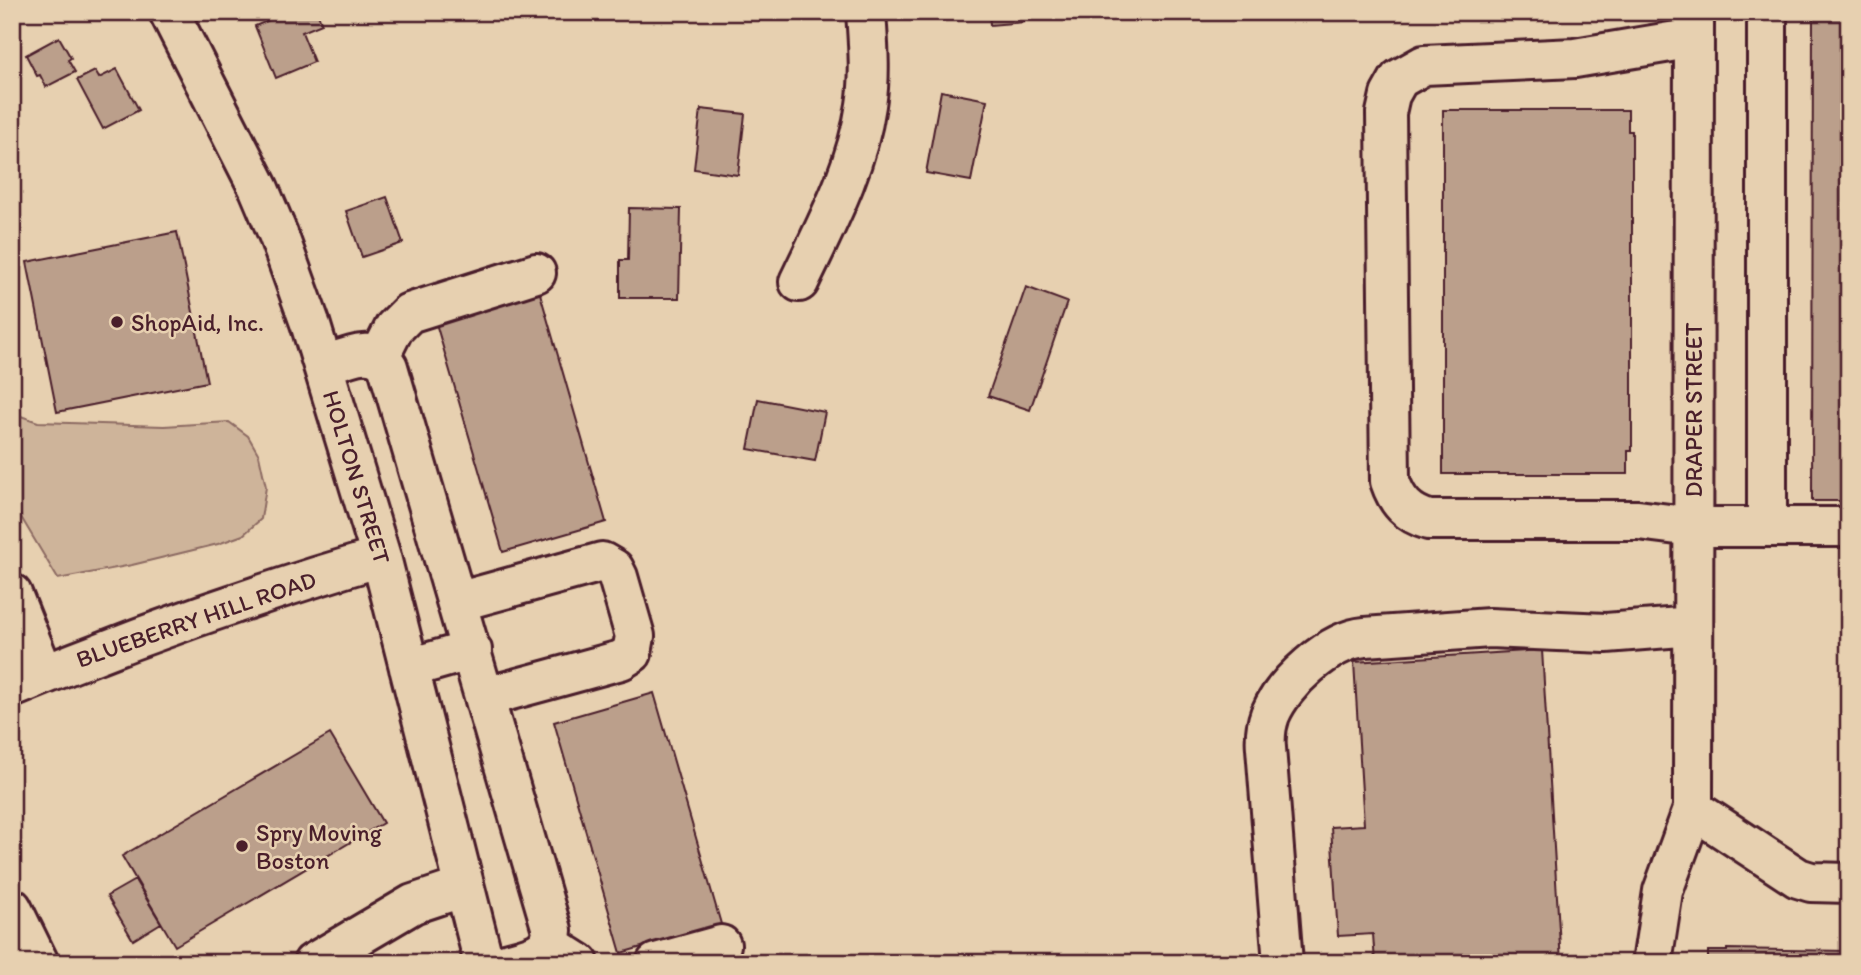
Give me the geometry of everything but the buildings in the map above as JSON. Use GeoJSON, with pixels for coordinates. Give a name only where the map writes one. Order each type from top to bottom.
{"type":"FeatureCollection","features":[{"type":"Feature","properties":{"kind":"street","name":"HOLTON STREET"},"geometry":{"type":"LineString","coordinates":[[169,12],[264,200],[294,278],[385,569],[484,963]]}},
{"type":"Feature","properties":{"kind":"street"},"geometry":{"type":"LineString","coordinates":[[799,282],[838,200],[855,154],[866,105],[868,80],[866,12]]}},
{"type":"Feature","properties":{"kind":"street"},"geometry":{"type":"LineString","coordinates":[[1767,12],[1767,527]]}},
{"type":"Feature","properties":{"kind":"street"},"geometry":{"type":"LineString","coordinates":[[1694,25],[1575,58],[1424,65],[1399,79],[1390,95],[1386,113],[1390,481],[1398,499],[1411,513],[1429,520],[1638,520],[1693,527],[1849,527]]}},
{"type":"Feature","properties":{"kind":"street","name":"DRAPER STREET"},"geometry":{"type":"LineString","coordinates":[[1652,963],[1663,891],[1693,808],[1694,25]]}},
{"type":"Feature","properties":{"kind":"street"},"geometry":{"type":"LineString","coordinates":[[380,356],[394,328],[409,313],[536,273]]}},
{"type":"Feature","properties":{"kind":"street"},"geometry":{"type":"LineString","coordinates":[[323,366],[363,353],[372,353],[380,356],[388,367],[552,934],[564,953]]}},
{"type":"Feature","properties":{"kind":"street"},"geometry":{"type":"LineString","coordinates":[[457,602],[602,562],[614,569],[618,576],[635,636],[632,653],[621,660],[485,697]]}},
{"type":"Feature","properties":{"kind":"street","name":"BLUEBERRY HILL ROAD"},"geometry":{"type":"LineString","coordinates":[[28,681],[248,598],[385,569],[446,564]]}},
{"type":"Feature","properties":{"kind":"street"},"geometry":{"type":"LineString","coordinates":[[12,594],[28,681]]}},
{"type":"Feature","properties":{"kind":"street"},"geometry":{"type":"LineString","coordinates":[[1283,963],[1266,748],[1267,727],[1280,699],[1323,653],[1356,638],[1393,635],[1513,627],[1621,632],[1693,625]]}},
{"type":"Feature","properties":{"kind":"street"},"geometry":{"type":"LineString","coordinates":[[409,668],[472,650]]}},
{"type":"Feature","properties":{"kind":"street"},"geometry":{"type":"LineString","coordinates":[[1693,808],[1798,878],[1811,882],[1849,883]]}},
{"type":"Feature","properties":{"kind":"street"},"geometry":{"type":"LineString","coordinates":[[313,963],[413,904],[464,887]]}},
{"type":"Feature","properties":{"kind":"street"},"geometry":{"type":"LineString","coordinates":[[12,908],[39,963]]}},
{"type":"Feature","properties":{"kind":"street"},"geometry":{"type":"LineString","coordinates":[[656,963],[721,945]]}},
{"type":"Feature","properties":{"kind":"street"},"geometry":{"type":"LineString","coordinates":[[506,963],[538,954],[564,953]]}},
{"type":"Feature","properties":{"kind":"shaded area"},"geometry":{"type":"Polygon","coordinates":[[[12,413],[38,422],[164,426],[229,422],[248,436],[259,455],[266,487],[261,519],[243,535],[218,544],[132,565],[58,579],[12,502],[12,413]]]}},
{"type":"Feature","properties":{"kind":"place","name":"ShopAid, Inc."},"geometry":{"type":"Point","coordinates":[117,322]}},
{"type":"Feature","properties":{"kind":"place","name":"Spry Moving Boston"},"geometry":{"type":"Point","coordinates":[242,846]}}]}
